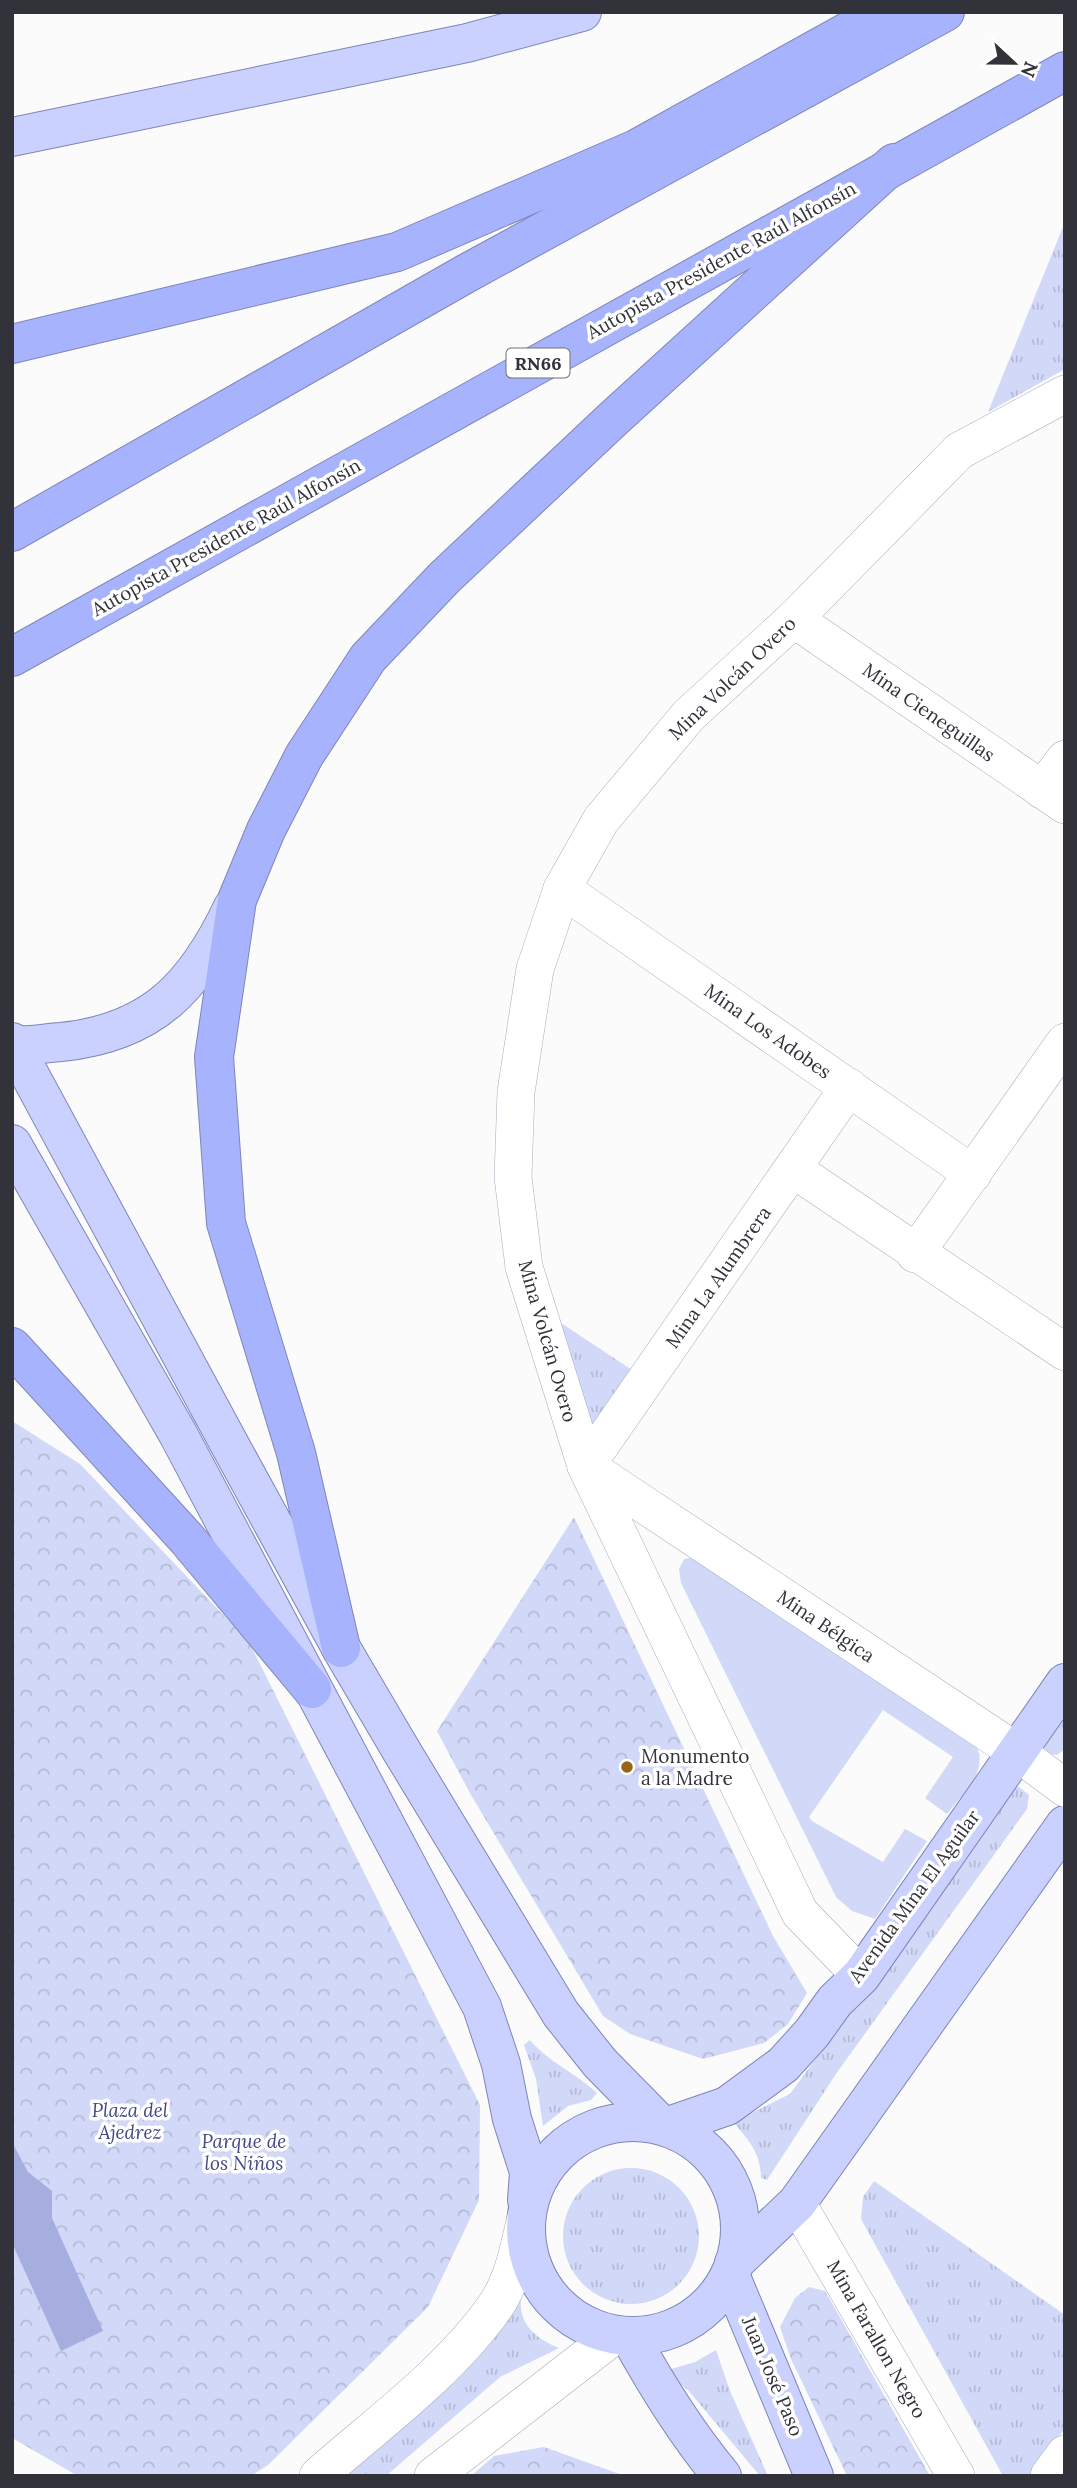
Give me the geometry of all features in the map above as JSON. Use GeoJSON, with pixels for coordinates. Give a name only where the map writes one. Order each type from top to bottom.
{"type":"FeatureCollection","features":[{"type":"Feature","properties":{"kind":"highway"},"geometry":{"type":"LineString","coordinates":[[12,344],[397,252],[636,149],[883,12]]}},
{"type":"Feature","properties":{"kind":"highway"},"geometry":{"type":"LineString","coordinates":[[12,533],[467,272],[945,12]]}},
{"type":"Feature","properties":{"kind":"highway","name":"Autopista Presidente Raúl Alfonsín"},"geometry":{"type":"LineString","coordinates":[[12,657],[894,163],[1065,71]]}},
{"type":"Feature","properties":{"kind":"highway"},"geometry":{"type":"LineString","coordinates":[[341,1648],[296,1453],[226,1223],[214,1057],[237,900],[267,830],[304,756],[368,658],[444,578],[612,419],[894,163]]}},
{"type":"Feature","properties":{"kind":"highway"},"geometry":{"type":"LineString","coordinates":[[12,1347],[187,1539],[312,1689]]}},
{"type":"Feature","properties":{"kind":"main road"},"geometry":{"type":"LineString","coordinates":[[12,137],[467,43],[582,12]]}},
{"type":"Feature","properties":{"kind":"main road"},"geometry":{"type":"LineString","coordinates":[[237,900],[197,973],[162,1006],[116,1032],[73,1041],[13,1044],[341,1648],[561,2014],[600,2063],[665,2125],[702,2147],[723,2171],[736,2200],[740,2231],[732,2270]]}},
{"type":"Feature","properties":{"kind":"main road"},"geometry":{"type":"LineString","coordinates":[[12,1144],[178,1434],[482,2007],[501,2064],[512,2119],[529,2172],[527,2250],[538,2280],[557,2306],[584,2325],[623,2336],[667,2331],[715,2302],[732,2270],[797,2203],[1065,1825]]}},
{"type":"Feature","properties":{"kind":"main road","name":"Avenida Mina El Aguilar"},"geometry":{"type":"LineString","coordinates":[[665,2125],[727,2106],[783,2064],[812,2033],[835,2001],[861,1976],[1065,1683]]}},
{"type":"Feature","properties":{"kind":"main road"},"geometry":{"type":"LineString","coordinates":[[526,2209],[544,2167],[570,2141],[603,2125],[629,2119],[665,2125]]}},
{"type":"Feature","properties":{"kind":"main road","name":"Juan José Paso"},"geometry":{"type":"LineString","coordinates":[[732,2270],[814,2476]]}},
{"type":"Feature","properties":{"kind":"main road"},"geometry":{"type":"LineString","coordinates":[[623,2336],[695,2444],[722,2476]]}},
{"type":"Feature","properties":{"kind":"street","name":"Mina Volcán Overo"},"geometry":{"type":"LineString","coordinates":[[861,1976],[800,1913],[586,1466],[524,1267],[513,1177],[516,1093],[535,969],[562,889],[601,820],[689,715],[794,619],[959,451],[1065,394]]}},
{"type":"Feature","properties":{"kind":"street","name":"Mina Cieneguillas"},"geometry":{"type":"LineString","coordinates":[[794,619],[1054,798]]}},
{"type":"Feature","properties":{"kind":"street"},"geometry":{"type":"LineString","coordinates":[[1054,798],[1065,759]]}},
{"type":"Feature","properties":{"kind":"street","name":"Mina Los Adobes"},"geometry":{"type":"LineString","coordinates":[[562,889],[973,1174]]}},
{"type":"Feature","properties":{"kind":"street"},"geometry":{"type":"LineString","coordinates":[[915,1254],[1065,1042]]}},
{"type":"Feature","properties":{"kind":"street","name":"Mina La Alumbrera"},"geometry":{"type":"LineString","coordinates":[[586,1466],[849,1087]]}},
{"type":"Feature","properties":{"kind":"street"},"geometry":{"type":"LineString","coordinates":[[793,1170],[1065,1352]]}},
{"type":"Feature","properties":{"kind":"street","name":"Mina Bélgica"},"geometry":{"type":"LineString","coordinates":[[586,1466],[1017,1752],[1065,1788]]}},
{"type":"Feature","properties":{"kind":"street","name":"Mina Farallon Negro"},"geometry":{"type":"LineString","coordinates":[[797,2203],[956,2476]]}},
{"type":"Feature","properties":{"kind":"street"},"geometry":{"type":"LineString","coordinates":[[318,2476],[451,2358],[496,2307],[515,2264],[526,2209]]}},
{"type":"Feature","properties":{"kind":"street"},"geometry":{"type":"LineString","coordinates":[[433,2476],[623,2336]]}},
{"type":"Feature","properties":{"kind":"street"},"geometry":{"type":"LineString","coordinates":[[1049,2476],[1065,2454]]}},
{"type":"Feature","properties":{"kind":"green space"},"geometry":{"type":"Polygon","coordinates":[[[1065,222],[1065,369],[988,412],[1065,222]]]}},
{"type":"Feature","properties":{"kind":"green space"},"geometry":{"type":"Polygon","coordinates":[[[546,1313],[638,1374],[586,1446],[546,1313]]]}},
{"type":"Feature","properties":{"kind":"green space","name":"Parque de los Niños"},"geometry":{"type":"Polygon","coordinates":[[[12,1421],[80,1464],[249,1642],[480,2105],[479,2200],[428,2307],[268,2465],[251,2476],[78,2476],[12,2438],[12,1421]]]}},
{"type":"Feature","properties":{"kind":"green space"},"geometry":{"type":"Polygon","coordinates":[[[574,1517],[773,1936],[807,1993],[788,2024],[764,2043],[703,2059],[630,2034],[603,2016],[471,1795],[437,1731],[574,1517]]]}},
{"type":"Feature","properties":{"kind":"green space"},"geometry":{"type":"Polygon","coordinates":[[[695,1557],[974,1742],[979,1752],[978,1771],[947,1814],[925,1798],[953,1757],[883,1710],[809,1817],[883,1862],[905,1829],[927,1841],[875,1919],[852,1911],[836,1897],[681,1583],[679,1569],[684,1559],[695,1557]]]}},
{"type":"Feature","properties":{"kind":"green space"},"geometry":{"type":"Polygon","coordinates":[[[1065,1705],[1065,1749],[1057,1755],[1049,1754],[1041,1743],[1065,1705]]]}},
{"type":"Feature","properties":{"kind":"green space"},"geometry":{"type":"Polygon","coordinates":[[[1019,1787],[1029,1795],[1027,1809],[838,2071],[767,2180],[761,2178],[759,2162],[753,2148],[733,2122],[790,2094],[1012,1789],[1019,1787]]]}},
{"type":"Feature","properties":{"kind":"green space"},"geometry":{"type":"Polygon","coordinates":[[[530,2040],[545,2055],[597,2093],[591,2100],[568,2106],[543,2126],[536,2079],[524,2045],[530,2040]]]}},
{"type":"Feature","properties":{"kind":"green space"},"geometry":{"type":"Polygon","coordinates":[[[631,2168],[657,2173],[679,2188],[694,2210],[699,2236],[694,2262],[679,2284],[657,2299],[631,2304],[605,2299],[583,2284],[568,2262],[563,2236],[568,2210],[583,2188],[605,2173],[631,2168]]]}},
{"type":"Feature","properties":{"kind":"green space"},"geometry":{"type":"Polygon","coordinates":[[[874,2181],[1065,2315],[1065,2428],[1031,2476],[1003,2476],[861,2219],[863,2197],[874,2181]]]}},
{"type":"Feature","properties":{"kind":"green space"},"geometry":{"type":"Polygon","coordinates":[[[809,2287],[825,2291],[930,2476],[847,2476],[791,2359],[780,2327],[795,2298],[809,2287]]]}},
{"type":"Feature","properties":{"kind":"green space"},"geometry":{"type":"Polygon","coordinates":[[[521,2300],[526,2324],[537,2336],[559,2348],[500,2377],[386,2476],[346,2476],[515,2302],[521,2300]]]}},
{"type":"Feature","properties":{"kind":"green space"},"geometry":{"type":"Polygon","coordinates":[[[716,2350],[730,2391],[768,2476],[760,2476],[688,2390],[667,2374],[668,2370],[695,2362],[716,2350]]]}},
{"type":"Feature","properties":{"kind":"green space"},"geometry":{"type":"Polygon","coordinates":[[[544,2447],[625,2476],[471,2476],[494,2456],[544,2447]]]}},
{"type":"Feature","properties":{"kind":"shaded area"},"geometry":{"type":"Polygon","coordinates":[[[12,2142],[28,2172],[52,2191],[52,2218],[103,2331],[61,2351],[12,2243],[12,2142]]]}},
{"type":"Feature","properties":{"kind":"place","name":"Monumento a la Madre"},"geometry":{"type":"Point","coordinates":[627,1767]}},
{"type":"Feature","properties":{"kind":"park label","name":"Plaza del Ajedrez"},"geometry":{"type":"Point","coordinates":[130,2121]}}]}
